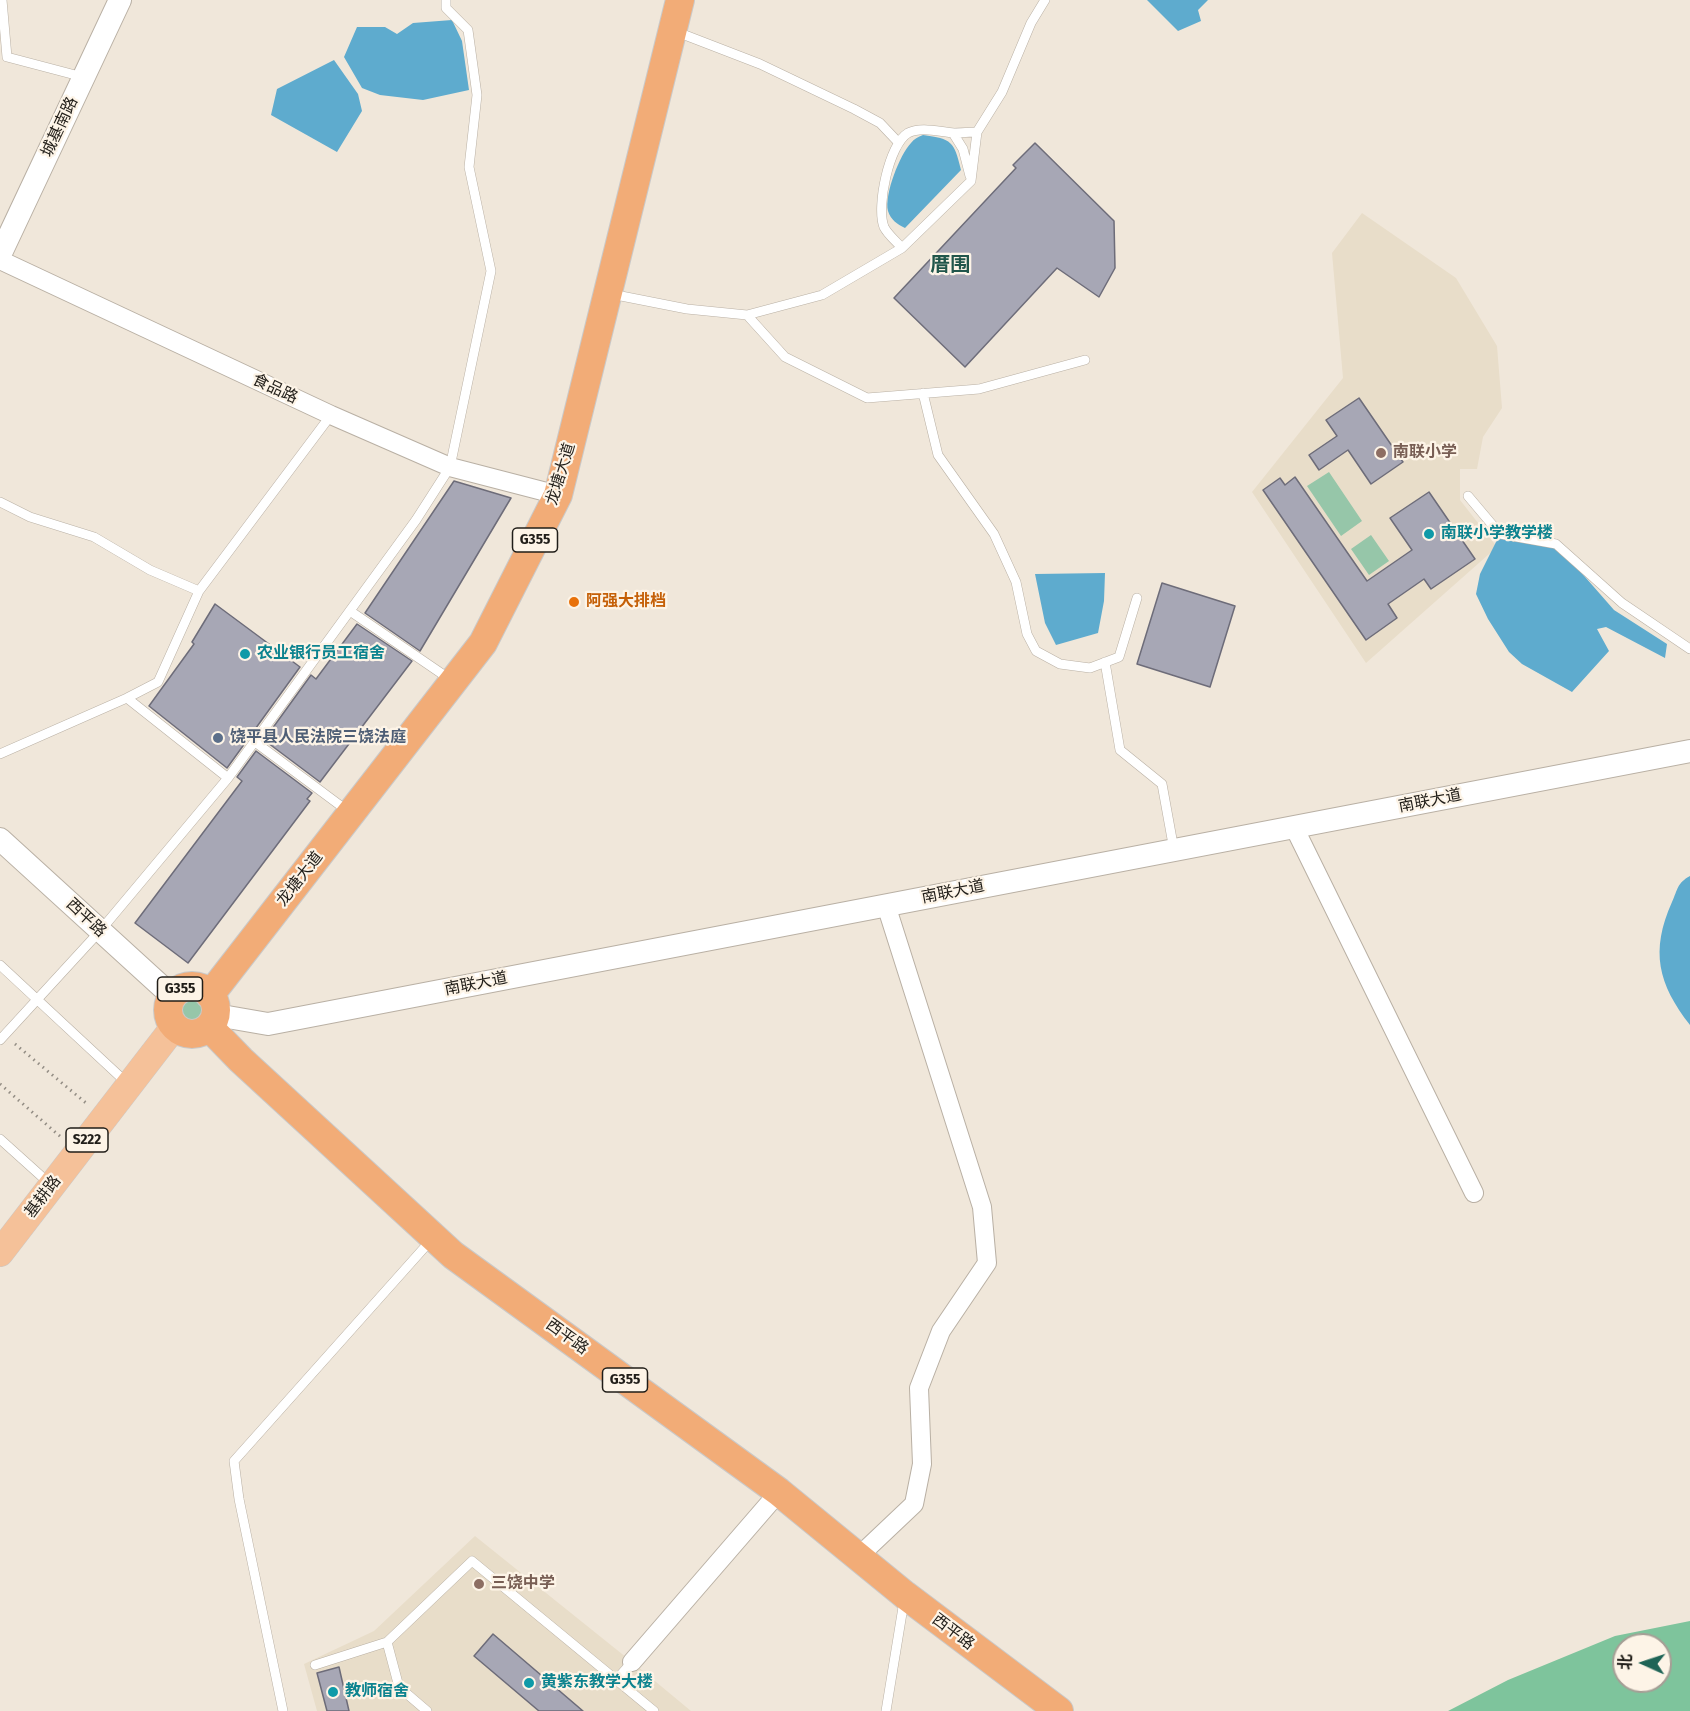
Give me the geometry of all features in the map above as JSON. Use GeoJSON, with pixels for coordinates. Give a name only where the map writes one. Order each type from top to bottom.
{"type":"FeatureCollection","features":[{"type":"Feature","properties":{"kind":"highway","name":"龙塘大道"},"geometry":{"type":"LineString","coordinates":[[210,1006],[347,811],[450,679],[476,639],[553,494],[669,19],[680,0]]}},
{"type":"Feature","properties":{"kind":"highway","name":"G355"},"geometry":{"type":"LineString","coordinates":[[174,1027],[167,1010],[176,992],[186,987],[198,987],[210,1006]]}},
{"type":"Feature","properties":{"kind":"highway"},"geometry":{"type":"LineString","coordinates":[[174,1027],[188,1035],[203,1032],[210,1006]]}},
{"type":"Feature","properties":{"kind":"highway","name":"西平路"},"geometry":{"type":"LineString","coordinates":[[210,1006],[242,1060],[453,1255],[779,1492],[905,1595],[1059,1711]]}},
{"type":"Feature","properties":{"kind":"main road","name":"基耕路"},"geometry":{"type":"LineString","coordinates":[[0,1253],[174,1027]]}},
{"type":"Feature","properties":{"kind":"street","name":"城基南路"},"geometry":{"type":"LineString","coordinates":[[3,242],[120,0]]}},
{"type":"Feature","properties":{"kind":"street","name":"食品路"},"geometry":{"type":"LineString","coordinates":[[0,260],[331,415],[450,467],[553,494]]}},
{"type":"Feature","properties":{"kind":"street","name":"南联大道"},"geometry":{"type":"LineString","coordinates":[[210,1006],[268,1024],[1690,751]]}},
{"type":"Feature","properties":{"kind":"street"},"geometry":{"type":"LineString","coordinates":[[1294,827],[1474,1193]]}},
{"type":"Feature","properties":{"kind":"street","name":"西平路"},"geometry":{"type":"LineString","coordinates":[[5,847],[172,996]]}},
{"type":"Feature","properties":{"kind":"street"},"geometry":{"type":"LineString","coordinates":[[858,1557],[914,1504],[922,1464],[919,1388],[941,1331],[987,1263],[982,1207],[886,905]]}},
{"type":"Feature","properties":{"kind":"street"},"geometry":{"type":"LineString","coordinates":[[632,1662],[779,1492]]}},
{"type":"Feature","properties":{"kind":"lane"},"geometry":{"type":"LineString","coordinates":[[2,0],[3,57],[84,77]]}},
{"type":"Feature","properties":{"kind":"lane"},"geometry":{"type":"LineString","coordinates":[[2,1037],[100,931],[228,778],[417,520],[450,467],[491,271],[469,167],[477,95],[468,30],[446,8],[446,0]]}},
{"type":"Feature","properties":{"kind":"lane"},"geometry":{"type":"LineString","coordinates":[[603,292],[687,309],[747,315],[822,295],[902,248],[972,181],[977,132],[1002,92],[1031,23],[1045,0]]}},
{"type":"Feature","properties":{"kind":"lane"},"geometry":{"type":"LineString","coordinates":[[669,19],[854,109],[880,123],[898,142]]}},
{"type":"Feature","properties":{"kind":"lane"},"geometry":{"type":"LineString","coordinates":[[902,248],[885,228],[882,214],[885,178],[898,142],[909,133],[920,130],[953,133],[977,132]]}},
{"type":"Feature","properties":{"kind":"lane"},"geometry":{"type":"LineString","coordinates":[[953,133],[963,149],[972,181]]}},
{"type":"Feature","properties":{"kind":"lane"},"geometry":{"type":"LineString","coordinates":[[747,315],[785,357],[867,398],[980,388],[1085,360]]}},
{"type":"Feature","properties":{"kind":"lane"},"geometry":{"type":"LineString","coordinates":[[923,393],[938,455],[994,534],[1016,582],[1027,634],[1036,651],[1060,663],[1090,668],[1119,657],[1137,598]]}},
{"type":"Feature","properties":{"kind":"lane"},"geometry":{"type":"LineString","coordinates":[[0,754],[158,682],[198,591],[331,415]]}},
{"type":"Feature","properties":{"kind":"lane"},"geometry":{"type":"LineString","coordinates":[[1468,496],[1500,534],[1556,544],[1622,603],[1690,649]]}},
{"type":"Feature","properties":{"kind":"lane"},"geometry":{"type":"LineString","coordinates":[[0,502],[30,517],[94,537],[150,570],[198,591]]}},
{"type":"Feature","properties":{"kind":"lane"},"geometry":{"type":"LineString","coordinates":[[350,612],[450,679]]}},
{"type":"Feature","properties":{"kind":"lane"},"geometry":{"type":"LineString","coordinates":[[1105,662],[1120,750],[1162,783],[1174,850]]}},
{"type":"Feature","properties":{"kind":"lane"},"geometry":{"type":"LineString","coordinates":[[127,698],[228,778]]}},
{"type":"Feature","properties":{"kind":"lane"},"geometry":{"type":"LineString","coordinates":[[255,742],[347,811]]}},
{"type":"Feature","properties":{"kind":"lane"},"geometry":{"type":"LineString","coordinates":[[0,966],[129,1085]]}},
{"type":"Feature","properties":{"kind":"lane"},"geometry":{"type":"LineString","coordinates":[[0,1140],[51,1185]]}},
{"type":"Feature","properties":{"kind":"lane"},"geometry":{"type":"LineString","coordinates":[[283,1711],[239,1499],[234,1461],[434,1237]]}},
{"type":"Feature","properties":{"kind":"lane"},"geometry":{"type":"LineString","coordinates":[[315,1665],[387,1642],[472,1561],[654,1711]]}},
{"type":"Feature","properties":{"kind":"lane"},"geometry":{"type":"LineString","coordinates":[[886,1711],[905,1595]]}},
{"type":"Feature","properties":{"kind":"lane"},"geometry":{"type":"LineString","coordinates":[[387,1642],[399,1687],[427,1711]]}},
{"type":"Feature","properties":{"kind":"lane"},"geometry":{"type":"LineString","coordinates":[[617,1679],[632,1662]]}},
{"type":"Feature","properties":{"kind":"path"},"geometry":{"type":"LineString","coordinates":[[2,1037],[104,1117]]}},
{"type":"Feature","properties":{"kind":"path"},"geometry":{"type":"LineString","coordinates":[[0,1084],[78,1152]]}},
{"type":"Feature","properties":{"kind":"shaded area","name":"南联小学"},"geometry":{"type":"Polygon","coordinates":[[[1362,213],[1456,278],[1497,346],[1502,408],[1483,437],[1477,469],[1460,469],[1460,500],[1497,547],[1366,663],[1252,492],[1343,378],[1332,253],[1362,213]]]}},
{"type":"Feature","properties":{"kind":"shaded area","name":"三饶中学"},"geometry":{"type":"Polygon","coordinates":[[[475,1536],[691,1711],[317,1711],[304,1664],[374,1631],[475,1536]]]}},
{"type":"Feature","properties":{"kind":"green space"},"geometry":{"type":"Polygon","coordinates":[[[1329,472],[1362,521],[1341,536],[1307,486],[1329,472]]]}},
{"type":"Feature","properties":{"kind":"green space"},"geometry":{"type":"Polygon","coordinates":[[[1371,535],[1389,561],[1369,575],[1351,549],[1371,535]]]}},
{"type":"Feature","properties":{"kind":"green space"},"geometry":{"type":"Polygon","coordinates":[[[188,993],[200,995],[209,1009],[196,1028],[181,1025],[173,1014],[175,1002],[180,996],[188,993]]]}},
{"type":"Feature","properties":{"kind":"green space"},"geometry":{"type":"Polygon","coordinates":[[[1690,1621],[1690,1711],[1448,1711],[1508,1680],[1612,1637],[1612,1693],[1672,1693],[1672,1633],[1630,1633],[1690,1621]]]}},
{"type":"Feature","properties":{"kind":"water"},"geometry":{"type":"Polygon","coordinates":[[[1147,0],[1208,0],[1198,10],[1201,21],[1178,31],[1147,0]]]}},
{"type":"Feature","properties":{"kind":"water"},"geometry":{"type":"Polygon","coordinates":[[[452,20],[462,41],[469,90],[423,100],[380,95],[362,88],[344,57],[357,27],[385,27],[397,34],[413,23],[452,20]]]}},
{"type":"Feature","properties":{"kind":"water"},"geometry":{"type":"Polygon","coordinates":[[[334,60],[358,94],[362,111],[337,152],[271,115],[277,89],[334,60]]]}},
{"type":"Feature","properties":{"kind":"water"},"geometry":{"type":"Polygon","coordinates":[[[923,135],[940,138],[950,143],[954,147],[961,170],[905,228],[889,214],[888,195],[902,156],[916,138],[923,135]]]}},
{"type":"Feature","properties":{"kind":"water"},"geometry":{"type":"Polygon","coordinates":[[[1500,534],[1558,546],[1614,610],[1667,644],[1665,658],[1606,627],[1597,629],[1609,651],[1572,692],[1522,664],[1509,652],[1488,619],[1476,594],[1480,574],[1500,534]]]}},
{"type":"Feature","properties":{"kind":"water"},"geometry":{"type":"Polygon","coordinates":[[[1105,573],[1104,601],[1098,633],[1056,645],[1045,623],[1035,574],[1105,573]]]}},
{"type":"Feature","properties":{"kind":"water"},"geometry":{"type":"Polygon","coordinates":[[[1690,876],[1690,1025],[1679,1010],[1664,981],[1660,952],[1661,936],[1672,902],[1680,884],[1690,876]]]}},
{"type":"Feature","properties":{"kind":"building"},"geometry":{"type":"Polygon","coordinates":[[[1035,143],[1114,221],[1115,268],[1099,297],[1057,268],[965,367],[894,298],[1016,168],[1013,165],[1035,143]]]}},
{"type":"Feature","properties":{"kind":"building"},"geometry":{"type":"Polygon","coordinates":[[[1359,398],[1403,462],[1371,484],[1348,450],[1319,470],[1309,455],[1337,436],[1326,420],[1359,398]]]}},
{"type":"Feature","properties":{"kind":"building","name":"南联小学教学楼"},"geometry":{"type":"Polygon","coordinates":[[[1295,477],[1367,581],[1412,550],[1390,518],[1429,492],[1475,559],[1431,589],[1424,579],[1388,604],[1397,618],[1366,640],[1263,490],[1280,478],[1285,485],[1295,477]]]}},
{"type":"Feature","properties":{"kind":"building"},"geometry":{"type":"Polygon","coordinates":[[[454,481],[511,498],[420,651],[365,613],[454,481]]]}},
{"type":"Feature","properties":{"kind":"building"},"geometry":{"type":"Polygon","coordinates":[[[1162,583],[1235,606],[1210,687],[1137,664],[1162,583]]]}},
{"type":"Feature","properties":{"kind":"building"},"geometry":{"type":"Polygon","coordinates":[[[215,604],[300,667],[227,768],[149,706],[194,644],[192,642],[215,604]]]}},
{"type":"Feature","properties":{"kind":"building"},"geometry":{"type":"Polygon","coordinates":[[[357,624],[412,661],[320,782],[264,740],[311,675],[316,679],[357,624]]]}},
{"type":"Feature","properties":{"kind":"building"},"geometry":{"type":"Polygon","coordinates":[[[256,751],[312,793],[307,799],[310,801],[188,963],[135,923],[242,781],[237,777],[256,751]]]}},
{"type":"Feature","properties":{"kind":"building","name":"黄紫东教学大楼"},"geometry":{"type":"Polygon","coordinates":[[[493,1634],[583,1711],[539,1711],[474,1656],[493,1634]]]}},
{"type":"Feature","properties":{"kind":"building","name":"教师宿舍"},"geometry":{"type":"Polygon","coordinates":[[[339,1667],[349,1711],[327,1711],[317,1673],[339,1667]]]}},
{"type":"Feature","properties":{"kind":"place","name":"南联小学"},"geometry":{"type":"Point","coordinates":[1381,453]}},
{"type":"Feature","properties":{"kind":"place","name":"南联小学教学楼"},"geometry":{"type":"Point","coordinates":[1429,534]}},
{"type":"Feature","properties":{"kind":"place","name":"阿强大排档"},"geometry":{"type":"Point","coordinates":[574,602]}},
{"type":"Feature","properties":{"kind":"place","name":"农业银行员工宿舍"},"geometry":{"type":"Point","coordinates":[245,654]}},
{"type":"Feature","properties":{"kind":"place","name":"饶平县人民法院三饶法庭"},"geometry":{"type":"Point","coordinates":[218,738]}},
{"type":"Feature","properties":{"kind":"place","name":"三饶中学"},"geometry":{"type":"Point","coordinates":[479,1584]}},
{"type":"Feature","properties":{"kind":"place","name":"黄紫东教学大楼"},"geometry":{"type":"Point","coordinates":[529,1683]}},
{"type":"Feature","properties":{"kind":"place","name":"教师宿舍"},"geometry":{"type":"Point","coordinates":[333,1692]}},
{"type":"Feature","properties":{"kind":"district","name":"厝围"},"geometry":{"type":"Point","coordinates":[950,265]}}]}
